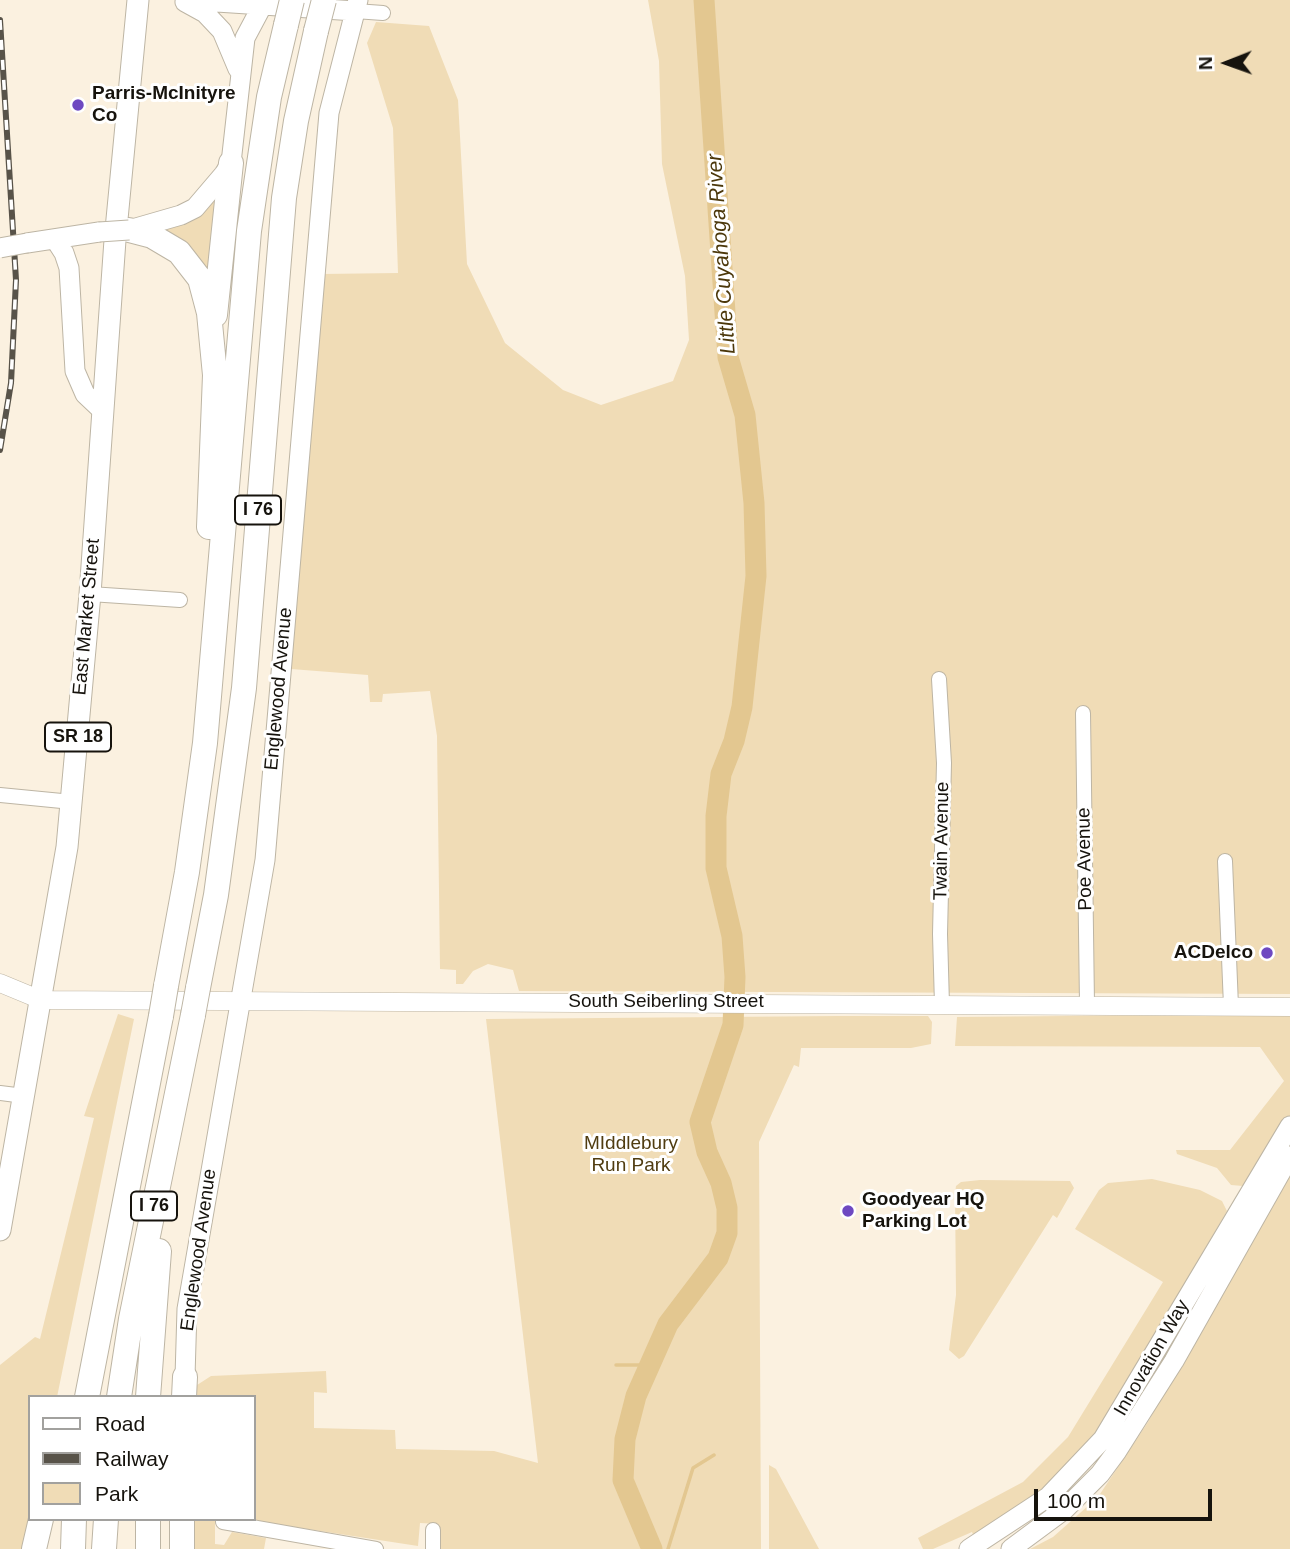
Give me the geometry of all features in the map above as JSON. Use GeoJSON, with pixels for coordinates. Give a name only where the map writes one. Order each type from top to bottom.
{"type":"FeatureCollection","features":[{"type":"Feature","properties":{"kind":"highway","name":"I 76"},"geometry":{"type":"LineString","coordinates":[[87,1395],[187,872],[205,743],[249,231],[267,110],[292,0]]}},
{"type":"Feature","properties":{"kind":"highway","name":"I 76"},"geometry":{"type":"LineString","coordinates":[[119,1395],[218,881],[244,688],[284,198],[296,121],[324,0]]}},
{"type":"Feature","properties":{"kind":"highway"},"geometry":{"type":"LineString","coordinates":[[205,743],[215,375],[213,337],[231,163]]}},
{"type":"Feature","properties":{"kind":"highway"},"geometry":{"type":"LineString","coordinates":[[129,230],[166,243],[188,261],[202,288],[213,337]]}},
{"type":"Feature","properties":{"kind":"highway"},"geometry":{"type":"LineString","coordinates":[[148,1395],[167,1143]]}},
{"type":"Feature","properties":{"kind":"highway"},"geometry":{"type":"LineString","coordinates":[[72,1395],[120,1217]]}},
{"type":"Feature","properties":{"kind":"highway"},"geometry":{"type":"LineString","coordinates":[[34,1549],[41,1521]]}},
{"type":"Feature","properties":{"kind":"highway"},"geometry":{"type":"LineString","coordinates":[[73,1549],[74,1521]]}},
{"type":"Feature","properties":{"kind":"highway"},"geometry":{"type":"LineString","coordinates":[[104,1549],[106,1521]]}},
{"type":"Feature","properties":{"kind":"highway"},"geometry":{"type":"LineString","coordinates":[[148,1521],[148,1549]]}},
{"type":"Feature","properties":{"kind":"highway"},"geometry":{"type":"LineString","coordinates":[[182,1521],[182,1549]]}},
{"type":"Feature","properties":{"kind":"main road","name":"East Market Street"},"geometry":{"type":"LineString","coordinates":[[0,1230],[41,1000],[72,802],[115,240],[138,0]]}},
{"type":"Feature","properties":{"kind":"main road"},"geometry":{"type":"LineString","coordinates":[[183,0],[262,6],[356,6]]}},
{"type":"Feature","properties":{"kind":"main road"},"geometry":{"type":"LineString","coordinates":[[183,0],[205,13],[222,31],[234,54],[239,73]]}},
{"type":"Feature","properties":{"kind":"main road"},"geometry":{"type":"LineString","coordinates":[[0,248],[99,232],[129,230],[181,215],[195,208],[210,194],[231,163],[239,73],[248,29],[262,6]]}},
{"type":"Feature","properties":{"kind":"main road","name":"Englewood Avenue"},"geometry":{"type":"LineString","coordinates":[[185,1387],[187,1309],[265,860],[329,113],[356,6]]}},
{"type":"Feature","properties":{"kind":"main road"},"geometry":{"type":"LineString","coordinates":[[55,239],[69,268],[75,372],[85,394],[103,411]]}},
{"type":"Feature","properties":{"kind":"main road","name":"Innovation Way"},"geometry":{"type":"LineString","coordinates":[[969,1549],[1048,1497],[1103,1439],[1290,1126]]}},
{"type":"Feature","properties":{"kind":"main road","name":"Innovation Way"},"geometry":{"type":"LineString","coordinates":[[1011,1549],[1065,1509],[1100,1474],[1118,1451],[1180,1350],[1290,1156]]}},
{"type":"Feature","properties":{"kind":"street"},"geometry":{"type":"LineString","coordinates":[[356,6],[383,13]]}},
{"type":"Feature","properties":{"kind":"street"},"geometry":{"type":"LineString","coordinates":[[90,594],[180,600]]}},
{"type":"Feature","properties":{"kind":"street","name":"Twain Avenue"},"geometry":{"type":"LineString","coordinates":[[939,678],[944,763],[940,934],[943,1004]]}},
{"type":"Feature","properties":{"kind":"street","name":"Poe Avenue"},"geometry":{"type":"LineString","coordinates":[[1083,713],[1087,1004]]}},
{"type":"Feature","properties":{"kind":"street"},"geometry":{"type":"LineString","coordinates":[[0,795],[72,802]]}},
{"type":"Feature","properties":{"kind":"street"},"geometry":{"type":"LineString","coordinates":[[1225,861],[1231,1006]]}},
{"type":"Feature","properties":{"kind":"street"},"geometry":{"type":"LineString","coordinates":[[0,983],[41,1000]]}},
{"type":"Feature","properties":{"kind":"street","name":"South Seiberling Street"},"geometry":{"type":"LineString","coordinates":[[41,1000],[1290,1007]]}},
{"type":"Feature","properties":{"kind":"street"},"geometry":{"type":"LineString","coordinates":[[0,1093],[23,1096]]}},
{"type":"Feature","properties":{"kind":"street"},"geometry":{"type":"LineString","coordinates":[[223,1522],[376,1549]]}},
{"type":"Feature","properties":{"kind":"street"},"geometry":{"type":"LineString","coordinates":[[433,1530],[433,1549]]}},
{"type":"Feature","properties":{"kind":"green space"},"geometry":{"type":"Polygon","coordinates":[[[648,0],[1290,0],[1290,994],[519,991],[513,970],[488,964],[473,971],[463,984],[456,984],[456,970],[440,969],[437,736],[430,691],[383,694],[382,702],[370,702],[368,675],[291,669],[322,274],[398,273],[393,128],[367,43],[376,22],[429,26],[458,100],[467,264],[505,343],[563,390],[601,405],[673,381],[689,340],[685,276],[662,164],[659,61],[648,0]]]}},
{"type":"Feature","properties":{"kind":"green space"},"geometry":{"type":"Polygon","coordinates":[[[219,188],[212,285],[158,227],[219,188]]]}},
{"type":"Feature","properties":{"kind":"green space"},"geometry":{"type":"Polygon","coordinates":[[[118,1014],[134,1019],[57,1395],[28,1395],[30,1521],[26,1549],[0,1549],[0,1365],[35,1337],[40,1339],[94,1118],[84,1116],[118,1014]]]}},
{"type":"Feature","properties":{"kind":"green space"},"geometry":{"type":"Polygon","coordinates":[[[1290,1014],[1290,1119],[1243,1186],[1231,1185],[1217,1168],[1177,1154],[1176,1150],[1230,1150],[1284,1081],[1260,1047],[955,1046],[957,1017],[1290,1014]]]}},
{"type":"Feature","properties":{"kind":"green space","name":"MIddlebury Run Park"},"geometry":{"type":"Polygon","coordinates":[[[928,1016],[932,1022],[931,1044],[911,1048],[801,1048],[799,1067],[794,1065],[759,1142],[761,1549],[441,1549],[439,1524],[420,1523],[418,1546],[255,1521],[256,1395],[191,1395],[194,1387],[211,1376],[326,1371],[327,1393],[314,1392],[314,1428],[395,1430],[396,1449],[494,1451],[538,1463],[486,1019],[928,1016]]]}},
{"type":"Feature","properties":{"kind":"green space"},"geometry":{"type":"Polygon","coordinates":[[[1290,1169],[1290,1549],[1030,1549],[1053,1537],[1098,1497],[1148,1422],[1290,1169]]]}},
{"type":"Feature","properties":{"kind":"green space"},"geometry":{"type":"Polygon","coordinates":[[[1152,1179],[1200,1190],[1222,1201],[1227,1211],[1101,1427],[1033,1501],[975,1539],[972,1532],[933,1549],[923,1549],[918,1538],[1023,1482],[1068,1437],[1163,1282],[1075,1229],[1099,1190],[1108,1183],[1152,1179]]]}},
{"type":"Feature","properties":{"kind":"green space"},"geometry":{"type":"Polygon","coordinates":[[[1070,1181],[1074,1188],[1057,1218],[1053,1215],[964,1356],[959,1359],[949,1350],[956,1295],[955,1193],[956,1186],[961,1182],[1070,1181]]]}},
{"type":"Feature","properties":{"kind":"green space"},"geometry":{"type":"Polygon","coordinates":[[[769,1465],[776,1469],[819,1549],[769,1549],[769,1465]]]}},
{"type":"Feature","properties":{"kind":"green space"},"geometry":{"type":"Polygon","coordinates":[[[191,1521],[215,1521],[215,1544],[224,1545],[232,1532],[266,1538],[264,1549],[190,1549],[191,1521]]]}},
{"type":"Feature","properties":{"kind":"waterway","name":"Little Cuyahoga River"},"geometry":{"type":"LineString","coordinates":[[652,1549],[623,1480],[625,1439],[636,1396],[668,1324],[718,1258],[727,1233],[727,1208],[721,1183],[707,1152],[700,1122],[733,1025],[735,977],[732,936],[716,868],[716,816],[721,774],[734,741],[742,707],[756,576],[754,503],[745,415],[728,357],[704,0]]}},
{"type":"Feature","properties":{"kind":"waterway"},"geometry":{"type":"LineString","coordinates":[[616,1365],[650,1365]]}},
{"type":"Feature","properties":{"kind":"waterway"},"geometry":{"type":"LineString","coordinates":[[668,1549],[693,1468],[714,1455]]}},
{"type":"Feature","properties":{"kind":"railway"},"geometry":{"type":"LineString","coordinates":[[0,20],[16,280],[11,383],[0,450]]}},
{"type":"Feature","properties":{"kind":"place","name":"Parris-McInityre Co"},"geometry":{"type":"Point","coordinates":[78,105]}},
{"type":"Feature","properties":{"kind":"place","name":"ACDelco"},"geometry":{"type":"Point","coordinates":[1267,953]}},
{"type":"Feature","properties":{"kind":"place","name":"Goodyear HQ Parking Lot"},"geometry":{"type":"Point","coordinates":[848,1211]}}]}
